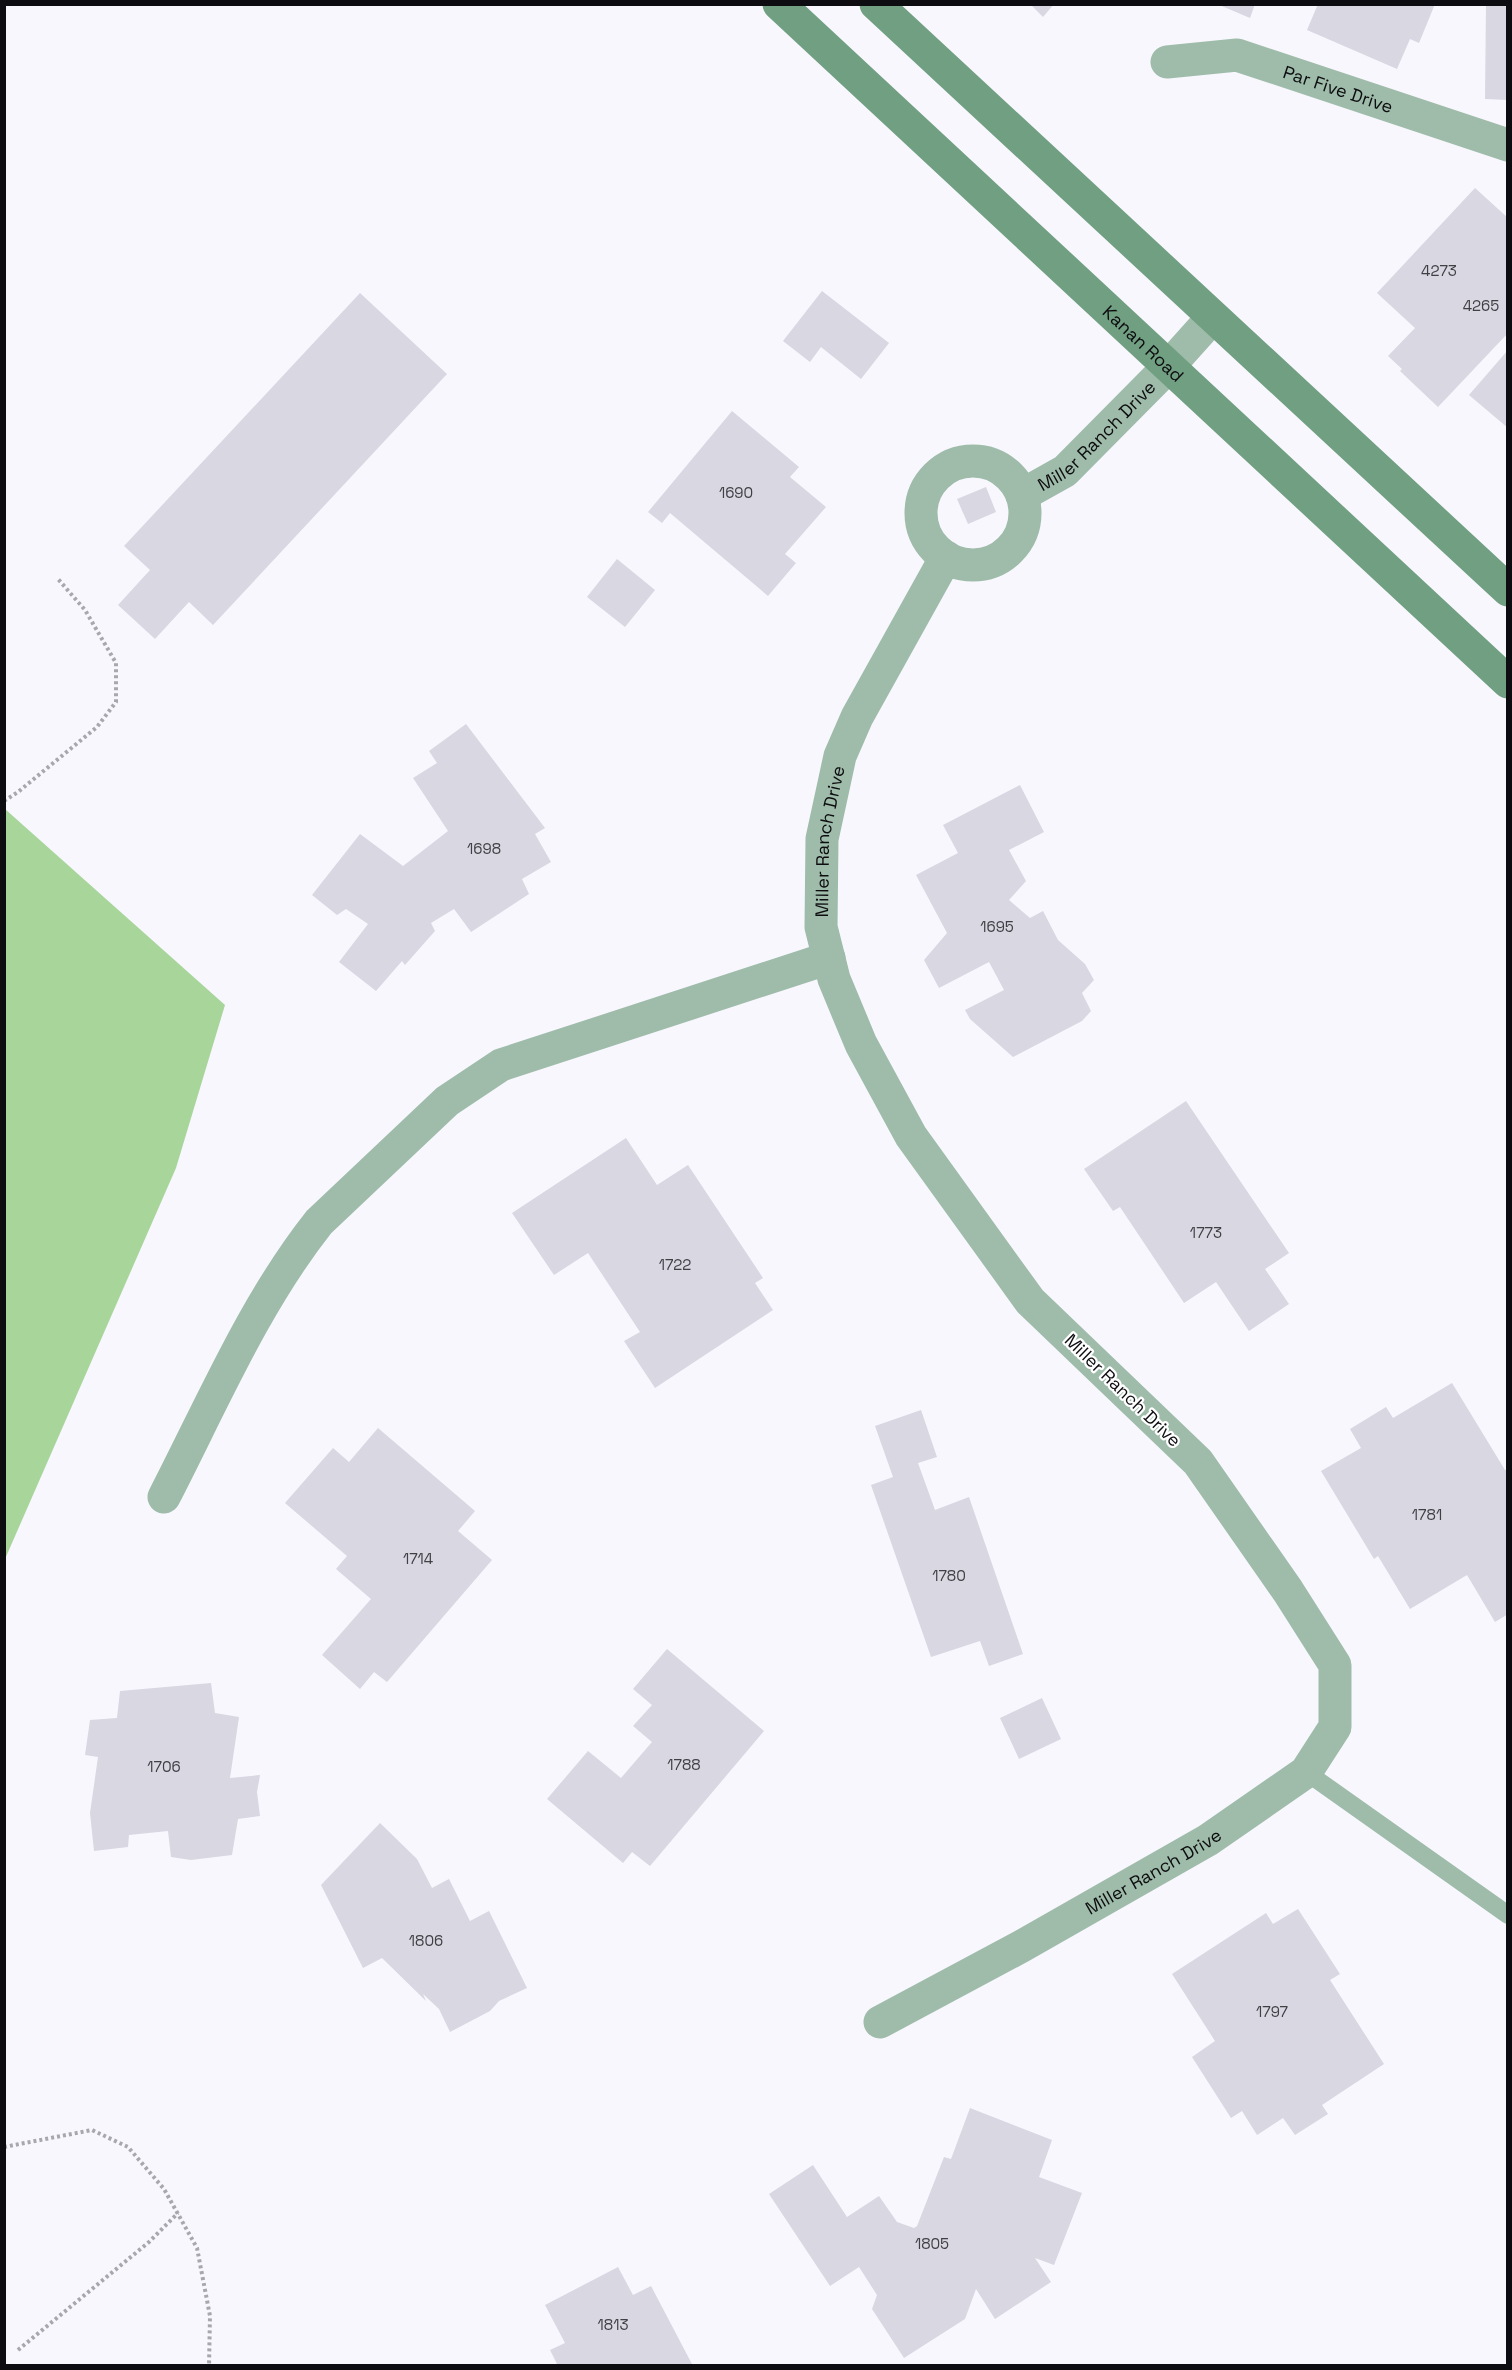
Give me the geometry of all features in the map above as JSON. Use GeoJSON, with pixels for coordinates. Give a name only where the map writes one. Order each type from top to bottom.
{"type":"FeatureCollection","features":[{"type":"Feature","properties":{"kind":"main road","name":"Kanan Road"},"geometry":{"type":"LineString","coordinates":[[779,4],[1508,682]]}},
{"type":"Feature","properties":{"kind":"main road"},"geometry":{"type":"LineString","coordinates":[[876,4],[1508,590]]}},
{"type":"Feature","properties":{"kind":"street","name":"Par Five Drive"},"geometry":{"type":"LineString","coordinates":[[1167,62],[1237,55],[1508,145]]}},
{"type":"Feature","properties":{"kind":"street","name":"Miller Ranch Drive"},"geometry":{"type":"LineString","coordinates":[[1022,495],[1065,471],[1169,366],[1213,317]]}},
{"type":"Feature","properties":{"kind":"street","name":"Miller Ranch Drive"},"geometry":{"type":"LineString","coordinates":[[968,461],[985,462],[1000,469],[1013,480],[1022,495],[1025,512],[1022,529],[1015,544],[1002,556],[986,564],[969,566],[946,557],[938,552],[927,538],[921,522],[920,505],[926,488],[936,475],[951,465],[968,461]]}},
{"type":"Feature","properties":{"kind":"street","name":"Miller Ranch Drive"},"geometry":{"type":"LineString","coordinates":[[880,2022],[1022,1946],[1208,1840],[1306,1772],[1335,1727],[1335,1665],[1288,1591],[1198,1462],[1030,1301],[911,1136],[861,1044],[834,979],[821,927],[822,839],[840,756],[857,717],[946,557]]}},
{"type":"Feature","properties":{"kind":"street"},"geometry":{"type":"LineString","coordinates":[[164,1497],[249,1331],[284,1269],[319,1222],[447,1101],[501,1065],[829,958]]}},
{"type":"Feature","properties":{"kind":"lane"},"geometry":{"type":"LineString","coordinates":[[1306,1772],[1508,1914]]}},
{"type":"Feature","properties":{"kind":"path"},"geometry":{"type":"LineString","coordinates":[[4,801],[97,727],[116,702],[116,663],[85,610],[58,579]]}},
{"type":"Feature","properties":{"kind":"path"},"geometry":{"type":"LineString","coordinates":[[4,2147],[92,2130],[128,2147],[164,2188],[197,2248],[210,2316],[209,2366]]}},
{"type":"Feature","properties":{"kind":"path"},"geometry":{"type":"LineString","coordinates":[[18,2350],[148,2242],[178,2213]]}},
{"type":"Feature","properties":{"kind":"green space"},"geometry":{"type":"Polygon","coordinates":[[[5,809],[225,1005],[176,1168],[5,1559],[5,809]]]}},
{"type":"Feature","properties":{"kind":"building"},"geometry":{"type":"Polygon","coordinates":[[[1030,4],[1054,4],[1043,17],[1030,4]]]}},
{"type":"Feature","properties":{"kind":"building"},"geometry":{"type":"Polygon","coordinates":[[[1217,4],[1255,4],[1250,18],[1217,4]]]}},
{"type":"Feature","properties":{"kind":"building"},"geometry":{"type":"Polygon","coordinates":[[[1318,4],[1435,4],[1419,43],[1410,39],[1397,69],[1307,30],[1318,4]]]}},
{"type":"Feature","properties":{"kind":"building"},"geometry":{"type":"Polygon","coordinates":[[[1486,4],[1508,4],[1508,100],[1485,99],[1486,4]]]}},
{"type":"Feature","properties":{"kind":"building"},"geometry":{"type":"Polygon","coordinates":[[[1475,188],[1508,218],[1508,333],[1438,407],[1400,371],[1402,369],[1388,356],[1415,328],[1377,293],[1475,188]]]}},
{"type":"Feature","properties":{"kind":"building"},"geometry":{"type":"Polygon","coordinates":[[[822,291],[889,343],[861,379],[821,347],[810,362],[783,341],[822,291]]]}},
{"type":"Feature","properties":{"kind":"building"},"geometry":{"type":"Polygon","coordinates":[[[360,293],[447,374],[213,625],[189,602],[155,639],[118,605],[150,570],[124,546],[360,293]]]}},
{"type":"Feature","properties":{"kind":"building"},"geometry":{"type":"Polygon","coordinates":[[[1508,350],[1508,428],[1469,395],[1508,350]]]}},
{"type":"Feature","properties":{"kind":"building"},"geometry":{"type":"Polygon","coordinates":[[[732,411],[799,467],[790,477],[826,507],[785,554],[796,563],[768,596],[670,513],[662,523],[648,512],[732,411]]]}},
{"type":"Feature","properties":{"kind":"building"},"geometry":{"type":"Polygon","coordinates":[[[986,487],[996,512],[968,524],[957,499],[986,487]]]}},
{"type":"Feature","properties":{"kind":"building"},"geometry":{"type":"Polygon","coordinates":[[[617,559],[655,590],[625,627],[587,597],[617,559]]]}},
{"type":"Feature","properties":{"kind":"building"},"geometry":{"type":"Polygon","coordinates":[[[466,724],[545,828],[535,834],[551,862],[522,879],[529,894],[471,932],[454,909],[431,923],[435,931],[405,965],[402,961],[376,991],[339,962],[368,924],[346,909],[337,915],[312,895],[360,834],[403,866],[448,831],[413,778],[437,763],[429,751],[466,724]]]}},
{"type":"Feature","properties":{"kind":"building"},"geometry":{"type":"Polygon","coordinates":[[[1020,785],[1044,832],[1009,850],[1026,881],[1009,900],[1030,918],[1043,911],[1058,940],[1085,964],[1094,980],[1082,993],[1091,1011],[1082,1021],[1013,1057],[970,1019],[965,1010],[1004,990],[989,962],[939,988],[924,960],[947,933],[916,875],[958,853],[943,825],[1020,785]]]}},
{"type":"Feature","properties":{"kind":"building"},"geometry":{"type":"Polygon","coordinates":[[[1186,1101],[1289,1253],[1265,1269],[1289,1304],[1249,1331],[1216,1282],[1184,1303],[1120,1207],[1113,1211],[1084,1169],[1186,1101]]]}},
{"type":"Feature","properties":{"kind":"building"},"geometry":{"type":"Polygon","coordinates":[[[626,1138],[657,1185],[688,1165],[763,1278],[755,1283],[773,1310],[655,1388],[624,1341],[640,1332],[588,1253],[554,1275],[512,1213],[626,1138]]]}},
{"type":"Feature","properties":{"kind":"building"},"geometry":{"type":"Polygon","coordinates":[[[1452,1383],[1505,1470],[1508,1470],[1508,1567],[1506,1568],[1508,1571],[1508,1614],[1495,1622],[1467,1575],[1410,1609],[1378,1556],[1374,1559],[1321,1471],[1361,1448],[1350,1429],[1386,1407],[1393,1418],[1452,1383]]]}},
{"type":"Feature","properties":{"kind":"building"},"geometry":{"type":"Polygon","coordinates":[[[921,1410],[937,1457],[918,1463],[935,1510],[969,1497],[1023,1654],[989,1666],[980,1641],[931,1657],[871,1485],[893,1477],[875,1426],[921,1410]]]}},
{"type":"Feature","properties":{"kind":"building"},"geometry":{"type":"Polygon","coordinates":[[[378,1428],[475,1511],[458,1531],[492,1560],[387,1682],[374,1672],[360,1689],[322,1655],[371,1599],[336,1569],[347,1556],[285,1503],[333,1448],[349,1462],[378,1428]]]}},
{"type":"Feature","properties":{"kind":"building"},"geometry":{"type":"Polygon","coordinates":[[[667,1649],[764,1731],[650,1866],[632,1852],[623,1863],[547,1799],[588,1751],[621,1778],[652,1742],[633,1726],[652,1705],[633,1689],[667,1649]]]}},
{"type":"Feature","properties":{"kind":"building"},"geometry":{"type":"Polygon","coordinates":[[[211,1683],[215,1713],[239,1717],[230,1778],[260,1775],[257,1792],[260,1816],[238,1819],[232,1855],[191,1860],[171,1857],[168,1831],[129,1835],[128,1847],[94,1851],[90,1813],[98,1757],[85,1755],[90,1720],[117,1718],[120,1691],[211,1683]]]}},
{"type":"Feature","properties":{"kind":"building"},"geometry":{"type":"Polygon","coordinates":[[[1042,1698],[1061,1739],[1019,1759],[1000,1718],[1042,1698]]]}},
{"type":"Feature","properties":{"kind":"building"},"geometry":{"type":"Polygon","coordinates":[[[380,1823],[417,1859],[432,1888],[449,1879],[470,1921],[489,1911],[527,1988],[499,2001],[490,2011],[450,2032],[439,2009],[423,1994],[426,2001],[382,1958],[363,1968],[321,1885],[380,1823]]]}},
{"type":"Feature","properties":{"kind":"building"},"geometry":{"type":"Polygon","coordinates":[[[1298,1909],[1340,1974],[1330,1980],[1384,2064],[1322,2105],[1328,2114],[1295,2135],[1283,2118],[1257,2135],[1242,2111],[1231,2118],[1192,2057],[1215,2041],[1172,1974],[1266,1913],[1273,1924],[1298,1909]]]}},
{"type":"Feature","properties":{"kind":"building"},"geometry":{"type":"Polygon","coordinates":[[[970,2108],[1052,2140],[1039,2177],[1082,2193],[1054,2265],[1035,2258],[1051,2282],[995,2319],[976,2289],[965,2319],[904,2358],[872,2309],[877,2295],[859,2267],[830,2286],[769,2194],[813,2165],[847,2217],[879,2196],[897,2222],[914,2228],[917,2226],[944,2157],[951,2159],[970,2108]]]}},
{"type":"Feature","properties":{"kind":"building"},"geometry":{"type":"Polygon","coordinates":[[[618,2267],[633,2295],[651,2286],[693,2366],[558,2366],[550,2350],[565,2343],[545,2305],[618,2267]]]}}]}
